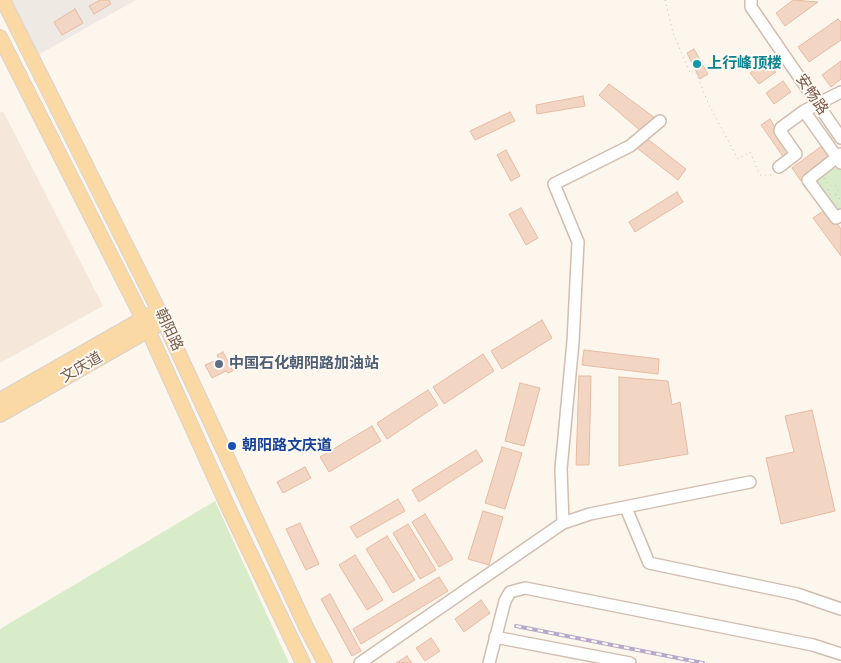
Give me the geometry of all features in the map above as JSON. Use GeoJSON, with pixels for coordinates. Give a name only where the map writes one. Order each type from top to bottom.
{"type":"FeatureCollection","features":[{"type":"Feature","properties":{"kind":"main road","name":"朝阳路"},"geometry":{"type":"LineString","coordinates":[[3,0],[161,315],[307,629],[325,663]]}},
{"type":"Feature","properties":{"kind":"main road","name":"朝阳路"},"geometry":{"type":"LineString","coordinates":[[0,37],[145,325],[229,510],[303,663]]}},
{"type":"Feature","properties":{"kind":"main road","name":"文庆道"},"geometry":{"type":"LineString","coordinates":[[0,414],[161,315]]}},
{"type":"Feature","properties":{"kind":"main road","name":"文庆道"},"geometry":{"type":"LineString","coordinates":[[0,400],[145,325]]}},
{"type":"Feature","properties":{"kind":"street","name":"安畅路"},"geometry":{"type":"LineString","coordinates":[[751,0],[751,6],[841,138]]}},
{"type":"Feature","properties":{"kind":"street"},"geometry":{"type":"LineString","coordinates":[[779,167],[796,154],[780,131],[804,111],[841,92]]}},
{"type":"Feature","properties":{"kind":"street"},"geometry":{"type":"LineString","coordinates":[[804,111],[840,158],[808,180],[836,218],[841,215]]}},
{"type":"Feature","properties":{"kind":"street"},"geometry":{"type":"LineString","coordinates":[[563,523],[562,470],[573,342],[578,242],[554,184],[630,146],[660,121]]}},
{"type":"Feature","properties":{"kind":"street"},"geometry":{"type":"LineString","coordinates":[[360,663],[563,523],[590,514],[750,482]]}},
{"type":"Feature","properties":{"kind":"street"},"geometry":{"type":"LineString","coordinates":[[626,508],[649,563],[797,594],[841,609]]}},
{"type":"Feature","properties":{"kind":"street"},"geometry":{"type":"LineString","coordinates":[[489,663],[505,601],[510,592],[532,588],[812,645],[841,654]]}},
{"type":"Feature","properties":{"kind":"street"},"geometry":{"type":"LineString","coordinates":[[495,637],[630,663]]}},
{"type":"Feature","properties":{"kind":"path"},"geometry":{"type":"LineString","coordinates":[[665,0],[673,33],[690,73],[695,71],[709,106],[738,159],[750,152],[760,175],[765,177],[777,172],[779,167]]}},
{"type":"Feature","properties":{"kind":"path"},"geometry":{"type":"LineString","coordinates":[[836,194],[830,194],[828,189],[832,185],[837,188]]}},
{"type":"Feature","properties":{"kind":"path"},"geometry":{"type":"LineString","coordinates":[[841,185],[837,188],[836,194],[841,201]]}},
{"type":"Feature","properties":{"kind":"shaded area"},"geometry":{"type":"Polygon","coordinates":[[[11,0],[136,0],[38,55],[11,0]]]}},
{"type":"Feature","properties":{"kind":"shaded area"},"geometry":{"type":"Polygon","coordinates":[[[3,111],[103,306],[0,363],[0,113],[3,111]]]}},
{"type":"Feature","properties":{"kind":"green space"},"geometry":{"type":"Polygon","coordinates":[[[838,160],[841,164],[841,211],[835,215],[812,181],[838,160]]]}},
{"type":"Feature","properties":{"kind":"green space"},"geometry":{"type":"Polygon","coordinates":[[[215,501],[289,663],[0,663],[0,629],[215,501]]]}},
{"type":"Feature","properties":{"kind":"building"},"geometry":{"type":"Polygon","coordinates":[[[100,0],[109,0],[111,4],[94,14],[89,6],[100,0]]]}},
{"type":"Feature","properties":{"kind":"building"},"geometry":{"type":"Polygon","coordinates":[[[793,0],[818,2],[785,26],[776,13],[793,0]]]}},
{"type":"Feature","properties":{"kind":"building"},"geometry":{"type":"Polygon","coordinates":[[[75,9],[83,23],[62,35],[54,22],[75,9]]]}},
{"type":"Feature","properties":{"kind":"building"},"geometry":{"type":"Polygon","coordinates":[[[838,19],[841,22],[841,40],[809,62],[798,47],[838,19]]]}},
{"type":"Feature","properties":{"kind":"building","name":"上行峰顶楼"},"geometry":{"type":"Polygon","coordinates":[[[694,49],[708,74],[700,79],[687,53],[694,49]]]}},
{"type":"Feature","properties":{"kind":"building"},"geometry":{"type":"Polygon","coordinates":[[[767,60],[776,72],[759,84],[750,73],[767,60]]]}},
{"type":"Feature","properties":{"kind":"building"},"geometry":{"type":"Polygon","coordinates":[[[841,61],[841,79],[831,87],[822,75],[841,61]]]}},
{"type":"Feature","properties":{"kind":"building"},"geometry":{"type":"Polygon","coordinates":[[[783,81],[791,92],[774,104],[766,93],[783,81]]]}},
{"type":"Feature","properties":{"kind":"building"},"geometry":{"type":"Polygon","coordinates":[[[609,84],[655,118],[643,133],[599,95],[609,84]]]}},
{"type":"Feature","properties":{"kind":"building"},"geometry":{"type":"Polygon","coordinates":[[[583,96],[585,106],[537,114],[536,105],[583,96]]]}},
{"type":"Feature","properties":{"kind":"building"},"geometry":{"type":"Polygon","coordinates":[[[510,112],[515,121],[475,140],[470,131],[510,112]]]}},
{"type":"Feature","properties":{"kind":"building"},"geometry":{"type":"Polygon","coordinates":[[[770,119],[791,153],[784,158],[761,125],[770,119]]]}},
{"type":"Feature","properties":{"kind":"building"},"geometry":{"type":"Polygon","coordinates":[[[645,137],[686,169],[678,180],[637,148],[645,137]]]}},
{"type":"Feature","properties":{"kind":"building"},"geometry":{"type":"Polygon","coordinates":[[[827,142],[837,156],[801,181],[792,168],[827,142]]]}},
{"type":"Feature","properties":{"kind":"building"},"geometry":{"type":"Polygon","coordinates":[[[506,150],[520,176],[511,181],[497,155],[506,150]]]}},
{"type":"Feature","properties":{"kind":"building"},"geometry":{"type":"Polygon","coordinates":[[[677,192],[683,202],[635,232],[629,222],[677,192]]]}},
{"type":"Feature","properties":{"kind":"building"},"geometry":{"type":"Polygon","coordinates":[[[521,208],[538,238],[526,245],[509,214],[521,208]]]}},
{"type":"Feature","properties":{"kind":"building"},"geometry":{"type":"Polygon","coordinates":[[[826,209],[841,229],[841,256],[813,218],[826,209]]]}},
{"type":"Feature","properties":{"kind":"building"},"geometry":{"type":"Polygon","coordinates":[[[542,320],[552,338],[502,369],[491,351],[542,320]]]}},
{"type":"Feature","properties":{"kind":"building"},"geometry":{"type":"Polygon","coordinates":[[[584,350],[659,359],[658,374],[582,365],[584,350]]]}},
{"type":"Feature","properties":{"kind":"building"},"geometry":{"type":"Polygon","coordinates":[[[223,352],[233,371],[228,373],[226,371],[212,378],[205,365],[219,359],[217,355],[223,352]]]}},
{"type":"Feature","properties":{"kind":"building"},"geometry":{"type":"Polygon","coordinates":[[[483,354],[494,371],[444,404],[433,387],[483,354]]]}},
{"type":"Feature","properties":{"kind":"building"},"geometry":{"type":"Polygon","coordinates":[[[579,376],[591,376],[589,465],[576,465],[579,376]]]}},
{"type":"Feature","properties":{"kind":"building"},"geometry":{"type":"Polygon","coordinates":[[[619,377],[668,381],[672,405],[680,402],[688,454],[619,466],[619,377]]]}},
{"type":"Feature","properties":{"kind":"building"},"geometry":{"type":"Polygon","coordinates":[[[520,383],[540,388],[524,446],[505,441],[520,383]]]}},
{"type":"Feature","properties":{"kind":"building"},"geometry":{"type":"Polygon","coordinates":[[[428,390],[438,405],[387,439],[377,423],[428,390]]]}},
{"type":"Feature","properties":{"kind":"building"},"geometry":{"type":"Polygon","coordinates":[[[812,410],[835,511],[781,524],[766,458],[794,452],[785,416],[812,410]]]}},
{"type":"Feature","properties":{"kind":"building"},"geometry":{"type":"Polygon","coordinates":[[[372,426],[381,441],[329,472],[320,457],[372,426]]]}},
{"type":"Feature","properties":{"kind":"building"},"geometry":{"type":"Polygon","coordinates":[[[502,447],[522,453],[505,509],[485,503],[502,447]]]}},
{"type":"Feature","properties":{"kind":"building"},"geometry":{"type":"Polygon","coordinates":[[[476,450],[483,461],[419,502],[412,490],[476,450]]]}},
{"type":"Feature","properties":{"kind":"building"},"geometry":{"type":"Polygon","coordinates":[[[305,467],[311,478],[283,493],[277,482],[305,467]]]}},
{"type":"Feature","properties":{"kind":"building"},"geometry":{"type":"Polygon","coordinates":[[[398,499],[405,511],[357,538],[350,527],[398,499]]]}},
{"type":"Feature","properties":{"kind":"building"},"geometry":{"type":"Polygon","coordinates":[[[483,511],[503,517],[489,565],[468,559],[483,511]]]}},
{"type":"Feature","properties":{"kind":"building"},"geometry":{"type":"Polygon","coordinates":[[[425,514],[453,559],[439,567],[412,522],[425,514]]]}},
{"type":"Feature","properties":{"kind":"building"},"geometry":{"type":"Polygon","coordinates":[[[300,523],[319,564],[306,570],[286,529],[300,523]]]}},
{"type":"Feature","properties":{"kind":"building"},"geometry":{"type":"Polygon","coordinates":[[[408,524],[436,570],[420,579],[393,533],[408,524]]]}},
{"type":"Feature","properties":{"kind":"building"},"geometry":{"type":"Polygon","coordinates":[[[387,536],[415,580],[393,593],[366,549],[387,536]]]}},
{"type":"Feature","properties":{"kind":"building"},"geometry":{"type":"Polygon","coordinates":[[[355,555],[383,600],[367,610],[339,565],[355,555]]]}},
{"type":"Feature","properties":{"kind":"building"},"geometry":{"type":"Polygon","coordinates":[[[439,577],[448,591],[361,644],[353,629],[439,577]]]}},
{"type":"Feature","properties":{"kind":"building"},"geometry":{"type":"Polygon","coordinates":[[[330,594],[361,651],[352,656],[321,599],[330,594]]]}},
{"type":"Feature","properties":{"kind":"building"},"geometry":{"type":"Polygon","coordinates":[[[481,600],[490,613],[464,632],[455,619],[481,600]]]}},
{"type":"Feature","properties":{"kind":"building"},"geometry":{"type":"Polygon","coordinates":[[[431,638],[440,651],[425,661],[416,648],[431,638]]]}},
{"type":"Feature","properties":{"kind":"building"},"geometry":{"type":"Polygon","coordinates":[[[407,656],[412,663],[396,663],[407,656]]]}},
{"type":"Feature","properties":{"kind":"railway"},"geometry":{"type":"LineString","coordinates":[[516,626],[703,663]]}},
{"type":"Feature","properties":{"kind":"place","name":"上行峰顶楼"},"geometry":{"type":"Point","coordinates":[697,64]}},
{"type":"Feature","properties":{"kind":"place","name":"中国石化朝阳路加油站"},"geometry":{"type":"Point","coordinates":[219,364]}},
{"type":"Feature","properties":{"kind":"place","name":"朝阳路文庆道"},"geometry":{"type":"Point","coordinates":[232,446]}}]}
